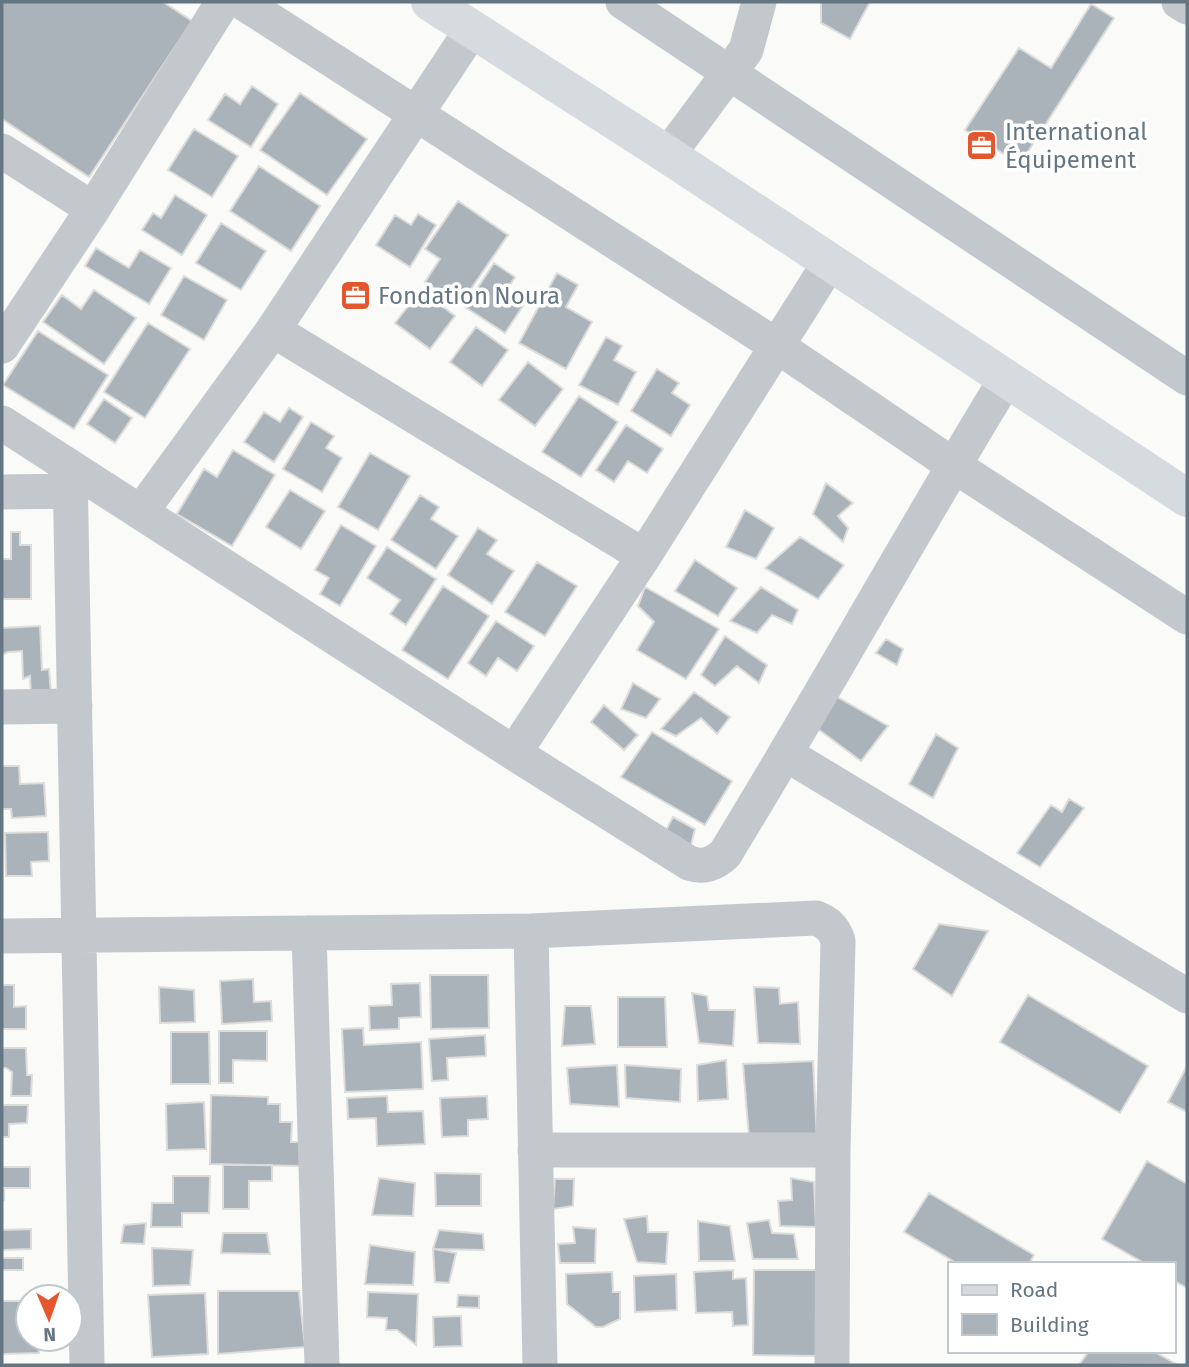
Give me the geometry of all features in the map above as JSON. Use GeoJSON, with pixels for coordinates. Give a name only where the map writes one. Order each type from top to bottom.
{"type":"FeatureCollection","features":[{"type":"Feature","properties":{"kind":"main road"},"geometry":{"type":"LineString","coordinates":[[430,2],[473,27],[1187,498]]}},
{"type":"Feature","properties":{"kind":"street"},"geometry":{"type":"LineString","coordinates":[[2,346],[93,209],[223,2]]}},
{"type":"Feature","properties":{"kind":"street"},"geometry":{"type":"LineString","coordinates":[[242,2],[417,112],[777,346],[953,466],[1187,617]]}},
{"type":"Feature","properties":{"kind":"street"},"geometry":{"type":"LineString","coordinates":[[623,2],[1187,378]]}},
{"type":"Feature","properties":{"kind":"street"},"geometry":{"type":"LineString","coordinates":[[668,155],[746,50],[760,2]]}},
{"type":"Feature","properties":{"kind":"street"},"geometry":{"type":"LineString","coordinates":[[1179,2],[1187,7]]}},
{"type":"Feature","properties":{"kind":"street"},"geometry":{"type":"LineString","coordinates":[[141,512],[273,330],[473,27]]}},
{"type":"Feature","properties":{"kind":"street"},"geometry":{"type":"LineString","coordinates":[[2,151],[93,209]]}},
{"type":"Feature","properties":{"kind":"street"},"geometry":{"type":"LineString","coordinates":[[514,753],[644,556],[830,262]]}},
{"type":"Feature","properties":{"kind":"street"},"geometry":{"type":"LineString","coordinates":[[273,330],[644,556]]}},
{"type":"Feature","properties":{"kind":"street"},"geometry":{"type":"LineString","coordinates":[[2,423],[71,480],[141,512],[514,753],[689,863],[700,866],[718,860],[725,854],[1006,379]]}},
{"type":"Feature","properties":{"kind":"street"},"geometry":{"type":"LineString","coordinates":[[2,492],[71,480]]}},
{"type":"Feature","properties":{"kind":"street"},"geometry":{"type":"LineString","coordinates":[[71,480],[87,1365]]}},
{"type":"Feature","properties":{"kind":"street"},"geometry":{"type":"LineString","coordinates":[[2,707],[75,706]]}},
{"type":"Feature","properties":{"kind":"street"},"geometry":{"type":"LineString","coordinates":[[786,754],[1187,996]]}},
{"type":"Feature","properties":{"kind":"street"},"geometry":{"type":"LineString","coordinates":[[2,936],[531,932],[816,918],[824,922],[832,927],[838,942],[832,1365]]}},
{"type":"Feature","properties":{"kind":"street"},"geometry":{"type":"LineString","coordinates":[[531,932],[540,1365]]}},
{"type":"Feature","properties":{"kind":"street"},"geometry":{"type":"LineString","coordinates":[[309,933],[322,1365]]}},
{"type":"Feature","properties":{"kind":"street"},"geometry":{"type":"LineString","coordinates":[[535,1150],[833,1150]]}},
{"type":"Feature","properties":{"kind":"building"},"geometry":{"type":"Polygon","coordinates":[[[2,2],[163,2],[192,21],[89,177],[2,119],[2,2]]]}},
{"type":"Feature","properties":{"kind":"building"},"geometry":{"type":"Polygon","coordinates":[[[821,2],[870,2],[850,39],[821,23],[821,2]]]}},
{"type":"Feature","properties":{"kind":"building"},"geometry":{"type":"Polygon","coordinates":[[[1091,4],[1114,18],[1020,164],[965,130],[1019,48],[1051,68],[1091,4]]]}},
{"type":"Feature","properties":{"kind":"building"},"geometry":{"type":"Polygon","coordinates":[[[252,86],[278,104],[251,147],[208,120],[225,94],[240,104],[252,86]]]}},
{"type":"Feature","properties":{"kind":"building"},"geometry":{"type":"Polygon","coordinates":[[[300,93],[367,139],[327,195],[260,150],[300,93]]]}},
{"type":"Feature","properties":{"kind":"building"},"geometry":{"type":"Polygon","coordinates":[[[194,129],[238,156],[212,197],[168,170],[194,129]]]}},
{"type":"Feature","properties":{"kind":"building"},"geometry":{"type":"Polygon","coordinates":[[[259,166],[320,206],[291,251],[230,211],[259,166]]]}},
{"type":"Feature","properties":{"kind":"building"},"geometry":{"type":"Polygon","coordinates":[[[175,195],[207,215],[182,255],[142,230],[153,213],[161,218],[175,195]]]}},
{"type":"Feature","properties":{"kind":"building"},"geometry":{"type":"Polygon","coordinates":[[[458,201],[508,235],[460,305],[425,282],[440,259],[425,249],[458,201]]]}},
{"type":"Feature","properties":{"kind":"building"},"geometry":{"type":"Polygon","coordinates":[[[418,214],[436,225],[410,267],[376,245],[395,215],[411,225],[418,214]]]}},
{"type":"Feature","properties":{"kind":"building"},"geometry":{"type":"Polygon","coordinates":[[[221,223],[266,251],[241,290],[196,263],[221,223]]]}},
{"type":"Feature","properties":{"kind":"building"},"geometry":{"type":"Polygon","coordinates":[[[96,248],[129,268],[140,250],[171,268],[149,304],[85,266],[96,248]]]}},
{"type":"Feature","properties":{"kind":"building"},"geometry":{"type":"Polygon","coordinates":[[[494,263],[515,277],[508,288],[527,300],[505,333],[465,307],[494,263]]]}},
{"type":"Feature","properties":{"kind":"building"},"geometry":{"type":"Polygon","coordinates":[[[557,273],[578,285],[566,307],[592,322],[566,369],[519,343],[557,273]]]}},
{"type":"Feature","properties":{"kind":"building"},"geometry":{"type":"Polygon","coordinates":[[[184,276],[227,300],[204,340],[161,315],[184,276]]]}},
{"type":"Feature","properties":{"kind":"building"},"geometry":{"type":"Polygon","coordinates":[[[94,290],[136,318],[104,364],[43,322],[62,295],[81,309],[94,290]]]}},
{"type":"Feature","properties":{"kind":"building"},"geometry":{"type":"Polygon","coordinates":[[[421,290],[455,316],[430,349],[395,323],[421,290]]]}},
{"type":"Feature","properties":{"kind":"building"},"geometry":{"type":"Polygon","coordinates":[[[148,323],[190,349],[145,418],[104,392],[148,323]]]}},
{"type":"Feature","properties":{"kind":"building"},"geometry":{"type":"Polygon","coordinates":[[[476,327],[508,350],[482,386],[450,362],[476,327]]]}},
{"type":"Feature","properties":{"kind":"building"},"geometry":{"type":"Polygon","coordinates":[[[38,331],[108,375],[74,429],[3,385],[38,331]]]}},
{"type":"Feature","properties":{"kind":"building"},"geometry":{"type":"Polygon","coordinates":[[[606,337],[622,346],[614,360],[636,372],[618,405],[579,385],[606,337]]]}},
{"type":"Feature","properties":{"kind":"building"},"geometry":{"type":"Polygon","coordinates":[[[528,362],[563,389],[535,426],[499,400],[528,362]]]}},
{"type":"Feature","properties":{"kind":"building"},"geometry":{"type":"Polygon","coordinates":[[[657,369],[679,383],[672,393],[690,405],[671,436],[631,411],[657,369]]]}},
{"type":"Feature","properties":{"kind":"building"},"geometry":{"type":"Polygon","coordinates":[[[579,396],[618,422],[581,477],[542,452],[579,396]]]}},
{"type":"Feature","properties":{"kind":"building"},"geometry":{"type":"Polygon","coordinates":[[[104,399],[132,418],[115,443],[87,424],[104,399]]]}},
{"type":"Feature","properties":{"kind":"building"},"geometry":{"type":"Polygon","coordinates":[[[289,408],[303,417],[274,462],[244,442],[264,412],[280,422],[289,408]]]}},
{"type":"Feature","properties":{"kind":"building"},"geometry":{"type":"Polygon","coordinates":[[[311,422],[334,436],[326,448],[342,458],[322,492],[283,469],[311,422]]]}},
{"type":"Feature","properties":{"kind":"building"},"geometry":{"type":"Polygon","coordinates":[[[626,425],[663,449],[647,473],[628,461],[614,482],[596,470],[626,425]]]}},
{"type":"Feature","properties":{"kind":"building"},"geometry":{"type":"Polygon","coordinates":[[[233,450],[275,475],[232,546],[177,514],[204,469],[217,477],[233,450]]]}},
{"type":"Feature","properties":{"kind":"building"},"geometry":{"type":"Polygon","coordinates":[[[370,453],[410,476],[378,530],[338,507],[370,453]]]}},
{"type":"Feature","properties":{"kind":"building"},"geometry":{"type":"Polygon","coordinates":[[[826,483],[853,503],[838,516],[848,528],[843,542],[813,514],[826,483]]]}},
{"type":"Feature","properties":{"kind":"building"},"geometry":{"type":"Polygon","coordinates":[[[290,490],[325,511],[301,549],[266,527],[290,490]]]}},
{"type":"Feature","properties":{"kind":"building"},"geometry":{"type":"Polygon","coordinates":[[[420,495],[439,507],[431,519],[458,536],[436,569],[391,540],[420,495]]]}},
{"type":"Feature","properties":{"kind":"building"},"geometry":{"type":"Polygon","coordinates":[[[745,510],[774,528],[756,559],[726,547],[745,510]]]}},
{"type":"Feature","properties":{"kind":"building"},"geometry":{"type":"Polygon","coordinates":[[[341,525],[376,546],[340,606],[320,594],[329,578],[315,570],[341,525]]]}},
{"type":"Feature","properties":{"kind":"building"},"geometry":{"type":"Polygon","coordinates":[[[478,528],[497,540],[487,554],[514,571],[492,604],[448,575],[478,528]]]}},
{"type":"Feature","properties":{"kind":"building"},"geometry":{"type":"Polygon","coordinates":[[[11,532],[20,532],[20,545],[31,545],[31,599],[2,599],[2,559],[11,559],[11,532]]]}},
{"type":"Feature","properties":{"kind":"building"},"geometry":{"type":"Polygon","coordinates":[[[800,537],[844,565],[818,599],[765,568],[800,537]]]}},
{"type":"Feature","properties":{"kind":"building"},"geometry":{"type":"Polygon","coordinates":[[[387,547],[436,579],[406,625],[390,614],[400,600],[367,578],[387,547]]]}},
{"type":"Feature","properties":{"kind":"building"},"geometry":{"type":"Polygon","coordinates":[[[695,560],[737,588],[718,616],[675,591],[695,560]]]}},
{"type":"Feature","properties":{"kind":"building"},"geometry":{"type":"Polygon","coordinates":[[[537,562],[577,586],[545,636],[505,612],[537,562]]]}},
{"type":"Feature","properties":{"kind":"building"},"geometry":{"type":"Polygon","coordinates":[[[443,586],[489,616],[448,679],[402,650],[443,586]]]}},
{"type":"Feature","properties":{"kind":"building"},"geometry":{"type":"Polygon","coordinates":[[[645,587],[719,629],[686,679],[637,650],[654,622],[638,606],[645,587]]]}},
{"type":"Feature","properties":{"kind":"building"},"geometry":{"type":"Polygon","coordinates":[[[761,587],[798,610],[792,624],[772,615],[757,633],[730,621],[761,587]]]}},
{"type":"Feature","properties":{"kind":"building"},"geometry":{"type":"Polygon","coordinates":[[[496,621],[534,646],[517,671],[498,658],[486,676],[468,663],[496,621]]]}},
{"type":"Feature","properties":{"kind":"building"},"geometry":{"type":"Polygon","coordinates":[[[40,626],[42,670],[49,669],[51,694],[31,696],[30,676],[23,679],[22,651],[2,655],[2,628],[40,626]]]}},
{"type":"Feature","properties":{"kind":"building"},"geometry":{"type":"Polygon","coordinates":[[[725,636],[767,665],[759,683],[737,666],[715,686],[701,675],[725,636]]]}},
{"type":"Feature","properties":{"kind":"building"},"geometry":{"type":"Polygon","coordinates":[[[886,639],[903,649],[897,665],[876,653],[886,639]]]}},
{"type":"Feature","properties":{"kind":"building"},"geometry":{"type":"Polygon","coordinates":[[[633,683],[660,699],[646,718],[621,709],[633,683]]]}},
{"type":"Feature","properties":{"kind":"building"},"geometry":{"type":"Polygon","coordinates":[[[694,692],[730,717],[717,734],[701,718],[676,736],[661,729],[694,692]]]}},
{"type":"Feature","properties":{"kind":"building"},"geometry":{"type":"Polygon","coordinates":[[[832,694],[888,726],[861,761],[818,729],[832,694]]]}},
{"type":"Feature","properties":{"kind":"building"},"geometry":{"type":"Polygon","coordinates":[[[604,705],[638,735],[624,750],[591,722],[604,705]]]}},
{"type":"Feature","properties":{"kind":"building"},"geometry":{"type":"Polygon","coordinates":[[[652,732],[732,781],[705,825],[621,777],[652,732]]]}},
{"type":"Feature","properties":{"kind":"building"},"geometry":{"type":"Polygon","coordinates":[[[936,734],[958,748],[933,798],[909,784],[936,734]]]}},
{"type":"Feature","properties":{"kind":"building"},"geometry":{"type":"Polygon","coordinates":[[[2,766],[19,766],[20,784],[44,783],[46,816],[12,818],[11,809],[2,809],[2,766]]]}},
{"type":"Feature","properties":{"kind":"building"},"geometry":{"type":"Polygon","coordinates":[[[1069,799],[1084,808],[1040,867],[1017,853],[1051,805],[1062,812],[1069,799]]]}},
{"type":"Feature","properties":{"kind":"building"},"geometry":{"type":"Polygon","coordinates":[[[673,817],[695,829],[690,849],[665,832],[673,817]]]}},
{"type":"Feature","properties":{"kind":"building"},"geometry":{"type":"Polygon","coordinates":[[[48,832],[49,861],[31,862],[32,876],[6,876],[5,833],[48,832]]]}},
{"type":"Feature","properties":{"kind":"building"},"geometry":{"type":"Polygon","coordinates":[[[939,924],[988,931],[952,996],[913,969],[939,924]]]}},
{"type":"Feature","properties":{"kind":"building"},"geometry":{"type":"Polygon","coordinates":[[[430,975],[488,975],[489,1028],[431,1029],[430,975]]]}},
{"type":"Feature","properties":{"kind":"building"},"geometry":{"type":"Polygon","coordinates":[[[253,979],[254,1002],[271,1001],[272,1021],[222,1024],[220,981],[253,979]]]}},
{"type":"Feature","properties":{"kind":"building"},"geometry":{"type":"Polygon","coordinates":[[[420,983],[421,1017],[399,1018],[399,1029],[370,1030],[369,1006],[392,1005],[391,984],[420,983]]]}},
{"type":"Feature","properties":{"kind":"building"},"geometry":{"type":"Polygon","coordinates":[[[2,985],[14,985],[14,1007],[26,1006],[26,1029],[2,1029],[2,985]]]}},
{"type":"Feature","properties":{"kind":"building"},"geometry":{"type":"Polygon","coordinates":[[[159,987],[194,990],[195,1022],[160,1023],[159,987]]]}},
{"type":"Feature","properties":{"kind":"building"},"geometry":{"type":"Polygon","coordinates":[[[754,987],[779,988],[780,1004],[798,1002],[800,1044],[758,1043],[754,987]]]}},
{"type":"Feature","properties":{"kind":"building"},"geometry":{"type":"Polygon","coordinates":[[[692,993],[707,996],[709,1010],[735,1010],[733,1046],[699,1043],[692,993]]]}},
{"type":"Feature","properties":{"kind":"building"},"geometry":{"type":"Polygon","coordinates":[[[1028,995],[1148,1066],[1120,1113],[1000,1042],[1028,995]]]}},
{"type":"Feature","properties":{"kind":"building"},"geometry":{"type":"Polygon","coordinates":[[[618,997],[665,997],[667,1047],[618,1047],[618,997]]]}},
{"type":"Feature","properties":{"kind":"building"},"geometry":{"type":"Polygon","coordinates":[[[565,1006],[591,1006],[595,1044],[562,1046],[565,1006]]]}},
{"type":"Feature","properties":{"kind":"building"},"geometry":{"type":"Polygon","coordinates":[[[363,1028],[364,1045],[421,1042],[423,1089],[345,1092],[342,1029],[363,1028]]]}},
{"type":"Feature","properties":{"kind":"building"},"geometry":{"type":"Polygon","coordinates":[[[219,1031],[267,1031],[267,1061],[233,1060],[233,1083],[219,1083],[219,1031]]]}},
{"type":"Feature","properties":{"kind":"building"},"geometry":{"type":"Polygon","coordinates":[[[171,1032],[209,1032],[210,1084],[171,1084],[171,1032]]]}},
{"type":"Feature","properties":{"kind":"building"},"geometry":{"type":"Polygon","coordinates":[[[485,1035],[486,1056],[447,1058],[448,1080],[432,1081],[429,1039],[485,1035]]]}},
{"type":"Feature","properties":{"kind":"building"},"geometry":{"type":"Polygon","coordinates":[[[2,1048],[26,1048],[27,1075],[32,1075],[31,1096],[11,1096],[12,1072],[2,1068],[2,1048]]]}},
{"type":"Feature","properties":{"kind":"building"},"geometry":{"type":"Polygon","coordinates":[[[726,1060],[728,1099],[698,1101],[697,1065],[726,1060]]]}},
{"type":"Feature","properties":{"kind":"building"},"geometry":{"type":"Polygon","coordinates":[[[813,1061],[817,1139],[749,1138],[743,1064],[813,1061]]]}},
{"type":"Feature","properties":{"kind":"building"},"geometry":{"type":"Polygon","coordinates":[[[617,1065],[619,1107],[570,1104],[567,1068],[617,1065]]]}},
{"type":"Feature","properties":{"kind":"building"},"geometry":{"type":"Polygon","coordinates":[[[625,1065],[681,1069],[680,1102],[626,1098],[625,1065]]]}},
{"type":"Feature","properties":{"kind":"building"},"geometry":{"type":"Polygon","coordinates":[[[1187,1066],[1187,1112],[1168,1102],[1187,1066]]]}},
{"type":"Feature","properties":{"kind":"building"},"geometry":{"type":"Polygon","coordinates":[[[211,1095],[268,1097],[268,1104],[280,1104],[280,1122],[292,1122],[291,1142],[301,1142],[300,1166],[210,1164],[211,1095]]]}},
{"type":"Feature","properties":{"kind":"building"},"geometry":{"type":"Polygon","coordinates":[[[387,1096],[388,1112],[423,1111],[425,1144],[377,1146],[376,1118],[348,1119],[347,1098],[387,1096]]]}},
{"type":"Feature","properties":{"kind":"building"},"geometry":{"type":"Polygon","coordinates":[[[487,1096],[488,1119],[468,1120],[468,1136],[442,1137],[440,1098],[487,1096]]]}},
{"type":"Feature","properties":{"kind":"building"},"geometry":{"type":"Polygon","coordinates":[[[204,1102],[206,1149],[167,1150],[166,1104],[204,1102]]]}},
{"type":"Feature","properties":{"kind":"building"},"geometry":{"type":"Polygon","coordinates":[[[2,1105],[28,1105],[27,1123],[9,1124],[9,1137],[2,1137],[2,1105]]]}},
{"type":"Feature","properties":{"kind":"building"},"geometry":{"type":"Polygon","coordinates":[[[1147,1161],[1187,1184],[1187,1288],[1175,1281],[1175,1262],[1142,1262],[1102,1239],[1147,1161]]]}},
{"type":"Feature","properties":{"kind":"building"},"geometry":{"type":"Polygon","coordinates":[[[223,1165],[272,1165],[272,1181],[249,1181],[249,1209],[223,1209],[223,1165]]]}},
{"type":"Feature","properties":{"kind":"building"},"geometry":{"type":"Polygon","coordinates":[[[2,1167],[30,1167],[30,1188],[4,1188],[2,1200],[2,1167]]]}},
{"type":"Feature","properties":{"kind":"building"},"geometry":{"type":"Polygon","coordinates":[[[435,1173],[481,1174],[481,1206],[436,1206],[435,1173]]]}},
{"type":"Feature","properties":{"kind":"building"},"geometry":{"type":"Polygon","coordinates":[[[173,1176],[210,1176],[209,1213],[182,1213],[182,1227],[151,1227],[152,1203],[173,1203],[173,1176]]]}},
{"type":"Feature","properties":{"kind":"building"},"geometry":{"type":"Polygon","coordinates":[[[379,1178],[415,1183],[413,1216],[372,1215],[379,1178]]]}},
{"type":"Feature","properties":{"kind":"building"},"geometry":{"type":"Polygon","coordinates":[[[791,1178],[814,1182],[816,1227],[780,1226],[778,1201],[792,1200],[791,1178]]]}},
{"type":"Feature","properties":{"kind":"building"},"geometry":{"type":"Polygon","coordinates":[[[555,1179],[574,1179],[573,1206],[553,1209],[555,1179]]]}},
{"type":"Feature","properties":{"kind":"building"},"geometry":{"type":"Polygon","coordinates":[[[929,1193],[1034,1255],[1030,1262],[955,1262],[904,1232],[929,1193]]]}},
{"type":"Feature","properties":{"kind":"building"},"geometry":{"type":"Polygon","coordinates":[[[647,1216],[648,1232],[668,1232],[666,1264],[637,1262],[624,1219],[647,1216]]]}},
{"type":"Feature","properties":{"kind":"building"},"geometry":{"type":"Polygon","coordinates":[[[769,1220],[772,1233],[794,1234],[798,1259],[753,1259],[747,1223],[769,1220]]]}},
{"type":"Feature","properties":{"kind":"building"},"geometry":{"type":"Polygon","coordinates":[[[698,1221],[730,1226],[735,1261],[699,1261],[698,1221]]]}},
{"type":"Feature","properties":{"kind":"building"},"geometry":{"type":"Polygon","coordinates":[[[146,1223],[144,1244],[121,1243],[124,1225],[146,1223]]]}},
{"type":"Feature","properties":{"kind":"building"},"geometry":{"type":"Polygon","coordinates":[[[573,1227],[596,1229],[595,1263],[560,1263],[558,1244],[575,1243],[573,1227]]]}},
{"type":"Feature","properties":{"kind":"building"},"geometry":{"type":"Polygon","coordinates":[[[31,1229],[31,1249],[2,1250],[2,1230],[31,1229]]]}},
{"type":"Feature","properties":{"kind":"building"},"geometry":{"type":"Polygon","coordinates":[[[439,1230],[483,1234],[484,1250],[433,1249],[439,1230]]]}},
{"type":"Feature","properties":{"kind":"building"},"geometry":{"type":"Polygon","coordinates":[[[223,1233],[267,1233],[270,1254],[221,1253],[223,1233]]]}},
{"type":"Feature","properties":{"kind":"building"},"geometry":{"type":"Polygon","coordinates":[[[370,1245],[415,1252],[413,1285],[365,1284],[370,1245]]]}},
{"type":"Feature","properties":{"kind":"building"},"geometry":{"type":"Polygon","coordinates":[[[152,1248],[193,1250],[190,1285],[153,1286],[152,1248]]]}},
{"type":"Feature","properties":{"kind":"building"},"geometry":{"type":"Polygon","coordinates":[[[433,1249],[456,1253],[449,1283],[435,1282],[433,1249]]]}},
{"type":"Feature","properties":{"kind":"building"},"geometry":{"type":"Polygon","coordinates":[[[2,1258],[23,1258],[23,1270],[2,1270],[2,1258]]]}},
{"type":"Feature","properties":{"kind":"building"},"geometry":{"type":"Polygon","coordinates":[[[733,1270],[733,1279],[746,1278],[748,1325],[733,1326],[732,1312],[696,1313],[694,1272],[733,1270]]]}},
{"type":"Feature","properties":{"kind":"building"},"geometry":{"type":"Polygon","coordinates":[[[754,1270],[819,1270],[818,1356],[753,1355],[754,1270]]]}},
{"type":"Feature","properties":{"kind":"building"},"geometry":{"type":"Polygon","coordinates":[[[612,1272],[613,1292],[620,1292],[620,1319],[603,1327],[596,1327],[567,1304],[566,1274],[612,1272]]]}},
{"type":"Feature","properties":{"kind":"building"},"geometry":{"type":"Polygon","coordinates":[[[676,1274],[677,1310],[635,1312],[634,1276],[676,1274]]]}},
{"type":"Feature","properties":{"kind":"building"},"geometry":{"type":"Polygon","coordinates":[[[218,1291],[299,1291],[305,1347],[218,1354],[218,1291]]]}},
{"type":"Feature","properties":{"kind":"building"},"geometry":{"type":"Polygon","coordinates":[[[368,1292],[418,1294],[416,1345],[397,1330],[386,1330],[387,1318],[367,1317],[368,1292]]]}},
{"type":"Feature","properties":{"kind":"building"},"geometry":{"type":"Polygon","coordinates":[[[205,1293],[208,1354],[152,1357],[148,1295],[205,1293]]]}},
{"type":"Feature","properties":{"kind":"building"},"geometry":{"type":"Polygon","coordinates":[[[458,1295],[479,1296],[479,1308],[457,1307],[458,1295]]]}},
{"type":"Feature","properties":{"kind":"building"},"geometry":{"type":"Polygon","coordinates":[[[2,1301],[14,1301],[14,1353],[39,1353],[2,1354],[2,1301]]]}},
{"type":"Feature","properties":{"kind":"building"},"geometry":{"type":"Polygon","coordinates":[[[461,1316],[462,1346],[434,1347],[433,1317],[461,1316]]]}},
{"type":"Feature","properties":{"kind":"building"},"geometry":{"type":"Polygon","coordinates":[[[1088,1353],[1157,1353],[1176,1364],[1079,1365],[1088,1353]]]}},
{"type":"Feature","properties":{"kind":"place","name":"International Équipement"},"geometry":{"type":"Point","coordinates":[982,146]}},
{"type":"Feature","properties":{"kind":"place","name":"Fondation Noura"},"geometry":{"type":"Point","coordinates":[355,296]}}]}
